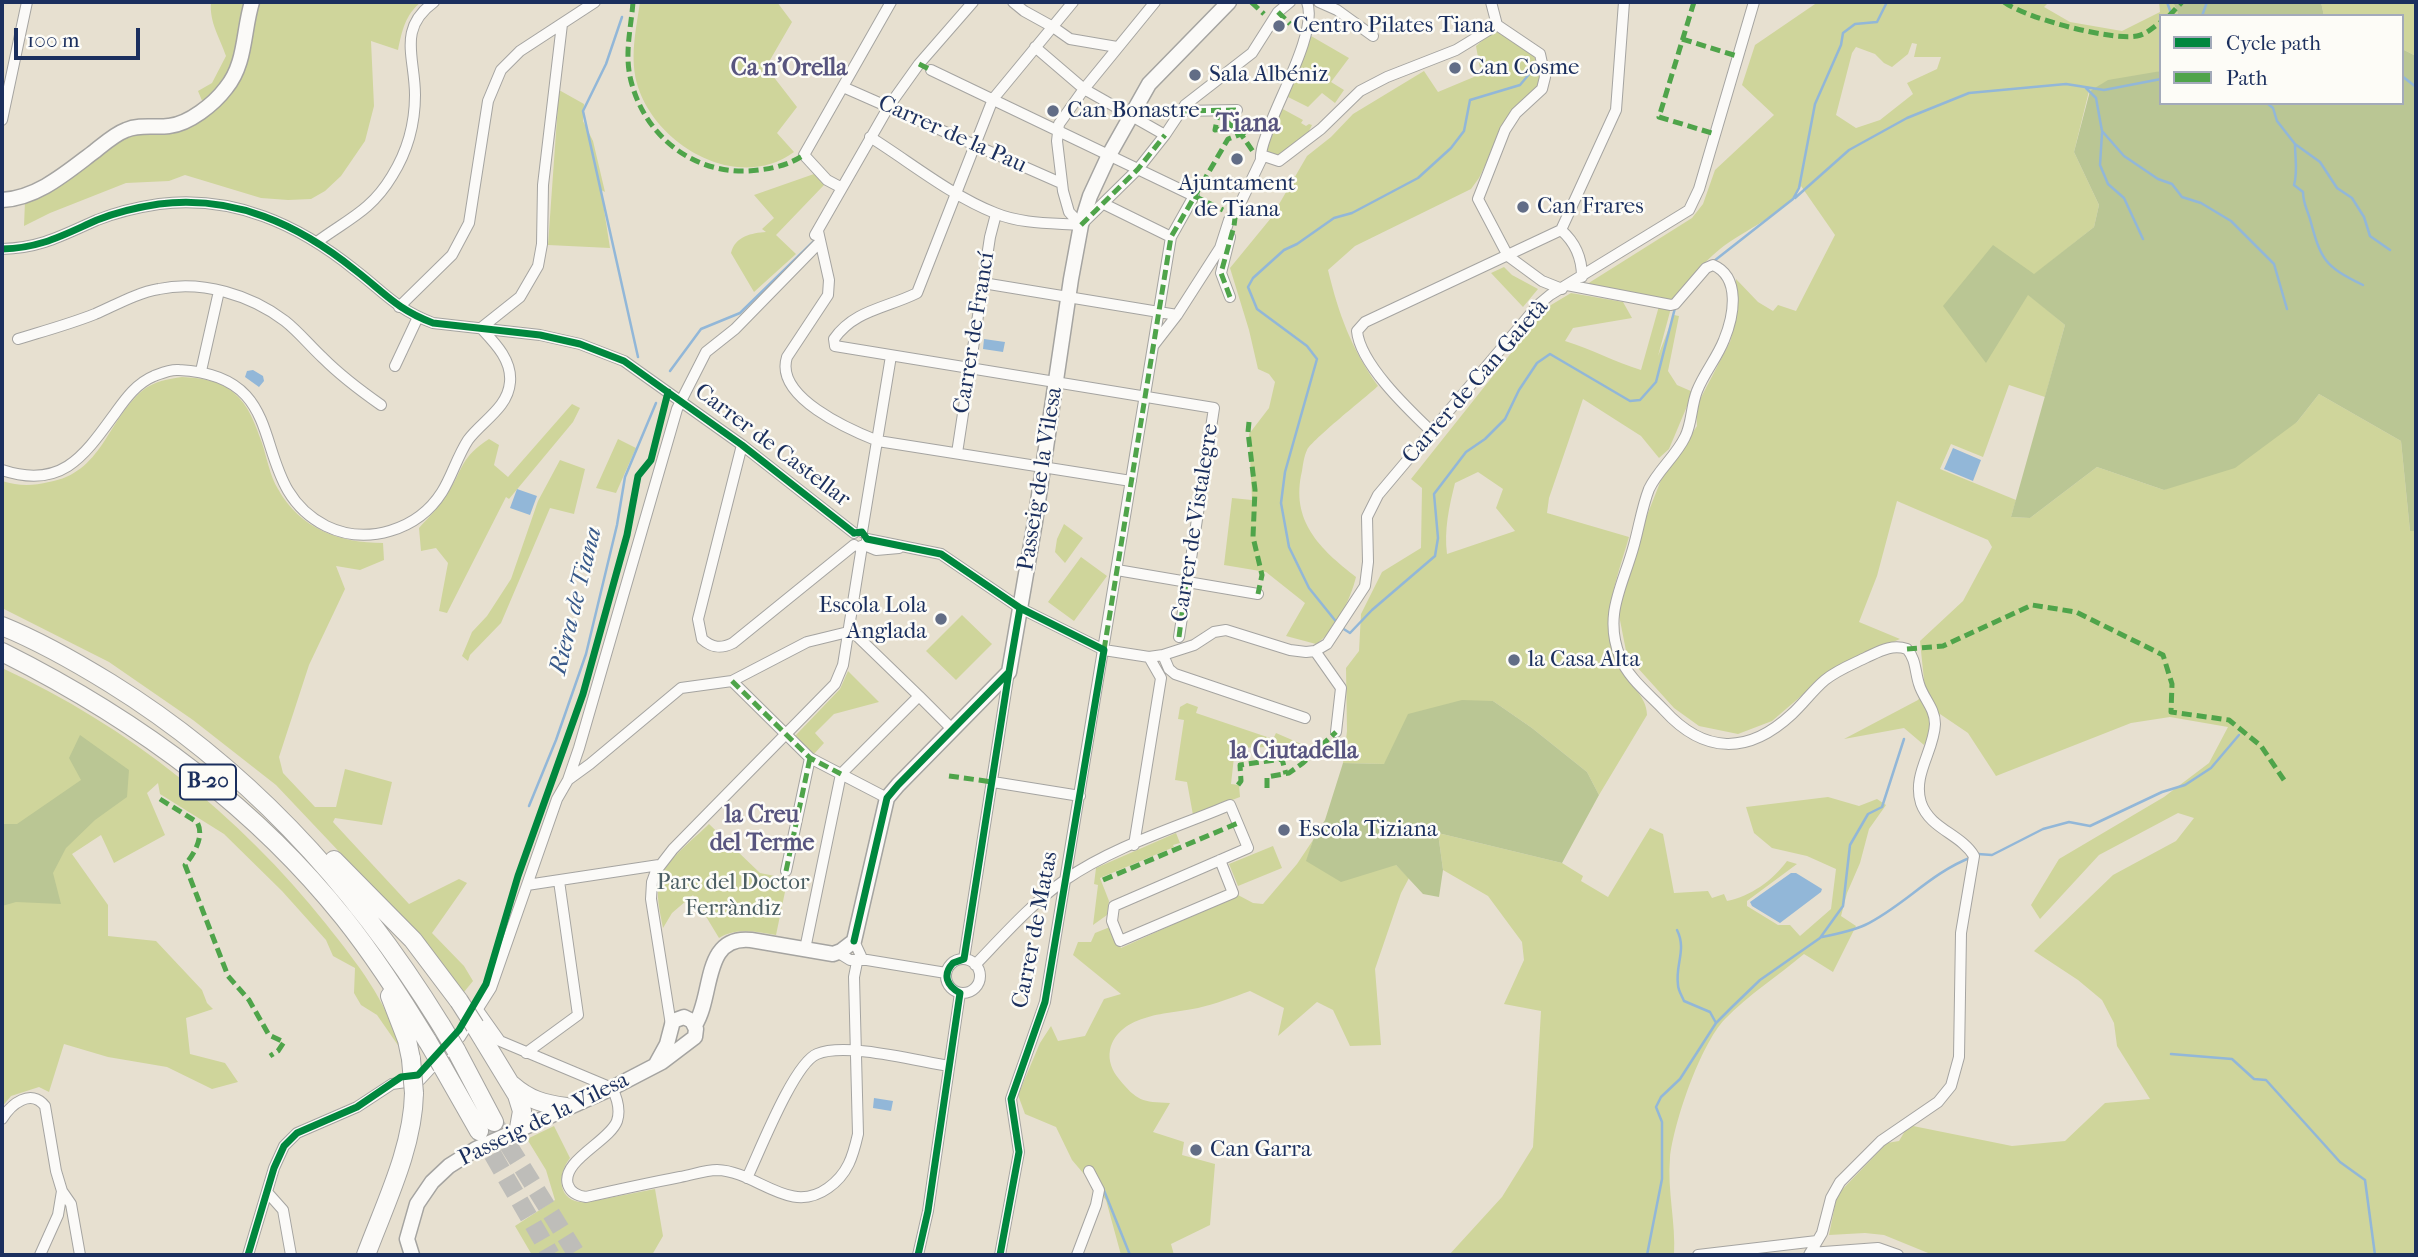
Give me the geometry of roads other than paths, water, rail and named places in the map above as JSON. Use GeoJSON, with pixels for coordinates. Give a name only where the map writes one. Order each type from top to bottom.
{"type":"FeatureCollection","features":[{"type":"Feature","properties":{"kind":"highway","name":"B-20"},"geometry":{"type":"LineString","coordinates":[[2,626],[88,670],[159,715],[225,766],[314,852],[396,954],[441,1025],[456,1050],[487,1126],[442,1066],[375,960],[344,918],[299,866],[240,808],[153,740],[91,699],[2,652]]}},
{"type":"Feature","properties":{"kind":"highway","name":"B-20"},"geometry":{"type":"LineString","coordinates":[[269,806],[316,842],[379,903],[476,1018],[517,1095],[522,1111],[519,1128]]}},
{"type":"Feature","properties":{"kind":"highway"},"geometry":{"type":"LineString","coordinates":[[366,1255],[401,1160],[414,1109],[407,1040],[375,960]]}},
{"type":"Feature","properties":{"kind":"highway","name":"B-20"},"geometry":{"type":"LineString","coordinates":[[510,1083],[531,1100],[566,1107]]}},
{"type":"Feature","properties":{"kind":"street"},"geometry":{"type":"LineString","coordinates":[[2,120],[27,2]]}},
{"type":"Feature","properties":{"kind":"street"},"geometry":{"type":"LineString","coordinates":[[3,198],[36,192],[128,129],[171,126],[198,113],[214,101],[234,77],[252,2]]}},
{"type":"Feature","properties":{"kind":"street"},"geometry":{"type":"LineString","coordinates":[[317,242],[352,220],[374,201],[399,163],[414,117],[415,94],[410,37],[419,16],[434,2]]}},
{"type":"Feature","properties":{"kind":"street"},"geometry":{"type":"LineString","coordinates":[[399,307],[452,256],[470,223],[488,101],[495,81],[509,60],[520,51],[594,2]]}},
{"type":"Feature","properties":{"kind":"street"},"geometry":{"type":"LineString","coordinates":[[842,188],[827,180],[804,155],[891,2]]}},
{"type":"Feature","properties":{"kind":"street"},"geometry":{"type":"LineString","coordinates":[[248,1255],[274,1168],[284,1146],[297,1133],[357,1107],[392,1084],[420,1080],[476,1018],[491,988],[557,799],[568,780],[677,409],[706,352],[735,328],[818,236],[889,106],[919,64],[973,2]]}},
{"type":"Feature","properties":{"kind":"street"},"geometry":{"type":"LineString","coordinates":[[1013,2],[1070,39],[1117,47]]}},
{"type":"Feature","properties":{"kind":"street"},"geometry":{"type":"LineString","coordinates":[[1073,2],[993,99],[917,293],[870,310],[844,326],[834,338],[835,346],[1146,396]]}},
{"type":"Feature","properties":{"kind":"street"},"geometry":{"type":"LineString","coordinates":[[1081,225],[1069,212],[1061,183],[1057,131],[1066,113],[1084,89],[1155,2]]}},
{"type":"Feature","properties":{"kind":"street","name":"Passeig de la Vilesa"},"geometry":{"type":"LineString","coordinates":[[1009,672],[1081,225],[1090,196],[1130,115],[1149,84],[1228,2]]}},
{"type":"Feature","properties":{"kind":"street"},"geometry":{"type":"LineString","coordinates":[[870,137],[996,214],[1026,221],[1081,225],[1138,169],[1185,105],[1252,54],[1279,12],[1290,2]]}},
{"type":"Feature","properties":{"kind":"street"},"geometry":{"type":"LineString","coordinates":[[1491,2],[1497,25],[1540,54],[1545,77],[1542,89],[1516,113],[1505,130],[1478,200],[1508,256],[1542,281],[1671,305],[1675,304],[1706,268],[1713,265],[1722,269],[1731,282],[1732,299],[1724,339],[1696,393],[1686,435],[1661,469],[1648,493],[1634,546],[1614,604],[1613,623],[1617,650],[1628,672],[1684,729],[1706,741],[1740,744],[1759,738],[1780,724],[1828,678],[1879,651],[1895,647],[1907,649],[1912,656],[1919,687],[1932,709],[1935,721],[1920,776],[1919,795],[1922,805],[1934,822],[1968,848],[1974,856],[1961,933],[1959,1057],[1951,1086],[1944,1097],[1886,1137],[1848,1173],[1834,1191],[1818,1241],[1810,1254]]}},
{"type":"Feature","properties":{"kind":"street"},"geometry":{"type":"LineString","coordinates":[[1432,432],[1407,409],[1380,377],[1358,340],[1357,331],[1365,322],[1561,230],[1616,110],[1624,2]]}},
{"type":"Feature","properties":{"kind":"street","name":"Carrer de Can Gaietà"},"geometry":{"type":"LineString","coordinates":[[1315,651],[1327,644],[1365,586],[1368,562],[1367,517],[1378,495],[1538,305],[1689,210],[1699,189],[1754,2]]}},
{"type":"Feature","properties":{"kind":"street"},"geometry":{"type":"LineString","coordinates":[[1153,346],[1177,315],[1220,248],[1233,215],[1261,160],[1277,106],[1308,33],[1313,4],[1337,10],[1373,36]]}},
{"type":"Feature","properties":{"kind":"street"},"geometry":{"type":"LineString","coordinates":[[2,470],[38,477],[68,468],[84,454],[124,401],[146,380],[174,369],[201,371],[216,374],[226,380],[256,406],[283,484],[299,507],[329,527],[356,535],[375,534],[402,527],[418,518],[444,490],[468,441],[504,401],[510,380],[509,366],[497,346],[481,328],[520,298],[538,266],[542,244],[543,186],[562,24]]}},
{"type":"Feature","properties":{"kind":"street"},"geometry":{"type":"LineString","coordinates":[[1261,155],[1279,161],[1321,129],[1360,91],[1387,77],[1456,50],[1497,25]]}},
{"type":"Feature","properties":{"kind":"street"},"geometry":{"type":"LineString","coordinates":[[1035,47],[1084,89],[1165,135]]}},
{"type":"Feature","properties":{"kind":"street"},"geometry":{"type":"LineString","coordinates":[[931,70],[1138,169]]}},
{"type":"Feature","properties":{"kind":"street","name":"Carrer de la Pau"},"geometry":{"type":"LineString","coordinates":[[843,87],[1061,183]]}},
{"type":"Feature","properties":{"kind":"street"},"geometry":{"type":"LineString","coordinates":[[1181,111],[1237,110]]}},
{"type":"Feature","properties":{"kind":"street","name":"Carrer de Matas"},"geometry":{"type":"LineString","coordinates":[[1000,1255],[1019,1152],[1011,1099],[1045,1002],[1171,237],[1194,196],[1138,169]]}},
{"type":"Feature","properties":{"kind":"street","name":"Carrer de Castellar"},"geometry":{"type":"LineString","coordinates":[[2,249],[29,247],[54,240],[99,219],[161,204],[231,206],[259,213],[286,224],[317,242],[399,307],[418,317],[433,323],[540,335],[580,344],[627,363],[742,445],[861,540],[946,556],[1020,608],[1104,650],[1149,657],[1163,655],[1194,645],[1214,632],[1226,630],[1290,650],[1315,651]]}},
{"type":"Feature","properties":{"kind":"street"},"geometry":{"type":"LineString","coordinates":[[1104,204],[1171,237]]}},
{"type":"Feature","properties":{"kind":"street","name":"Carrer de Francí"},"geometry":{"type":"LineString","coordinates":[[957,453],[990,237],[996,214]]}},
{"type":"Feature","properties":{"kind":"street"},"geometry":{"type":"LineString","coordinates":[[1230,297],[1221,273],[1234,226],[1233,215]]}},
{"type":"Feature","properties":{"kind":"street"},"geometry":{"type":"LineString","coordinates":[[1561,230],[1576,249],[1582,262],[1582,277]]}},
{"type":"Feature","properties":{"kind":"street"},"geometry":{"type":"LineString","coordinates":[[818,236],[829,280],[828,295],[787,357],[785,373],[800,395],[823,414],[850,430],[878,441],[1131,481]]}},
{"type":"Feature","properties":{"kind":"street"},"geometry":{"type":"LineString","coordinates":[[984,283],[1177,315]]}},
{"type":"Feature","properties":{"kind":"street"},"geometry":{"type":"LineString","coordinates":[[18,339],[64,326],[129,298],[159,289],[190,286],[219,291],[258,304],[274,313],[339,373],[382,405]]}},
{"type":"Feature","properties":{"kind":"street"},"geometry":{"type":"LineString","coordinates":[[201,371],[219,291]]}},
{"type":"Feature","properties":{"kind":"street"},"geometry":{"type":"LineString","coordinates":[[396,366],[418,317]]}},
{"type":"Feature","properties":{"kind":"street"},"geometry":{"type":"LineString","coordinates":[[465,327],[497,346]]}},
{"type":"Feature","properties":{"kind":"street"},"geometry":{"type":"LineString","coordinates":[[681,1024],[676,1042],[685,1043],[695,1037],[667,1007],[652,908],[652,882],[659,865],[835,684],[842,671],[891,356]]}},
{"type":"Feature","properties":{"kind":"street","name":"Carrer de Vistalegre"},"geometry":{"type":"LineString","coordinates":[[1146,396],[1214,408],[1179,637]]}},
{"type":"Feature","properties":{"kind":"street"},"geometry":{"type":"LineString","coordinates":[[742,445],[698,619],[702,639],[710,646],[724,648],[733,643],[861,540]]}},
{"type":"Feature","properties":{"kind":"street"},"geometry":{"type":"LineString","coordinates":[[1117,570],[1258,594]]}},
{"type":"Feature","properties":{"kind":"street"},"geometry":{"type":"LineString","coordinates":[[568,780],[681,688],[732,681],[807,642],[848,632],[857,636],[953,730]]}},
{"type":"Feature","properties":{"kind":"street"},"geometry":{"type":"LineString","coordinates":[[1315,651],[1341,688],[1336,732]]}},
{"type":"Feature","properties":{"kind":"street"},"geometry":{"type":"LineString","coordinates":[[1134,845],[1159,673],[1158,660],[1163,655],[1172,672]]}},
{"type":"Feature","properties":{"kind":"street"},"geometry":{"type":"LineString","coordinates":[[1149,657],[1159,673]]}},
{"type":"Feature","properties":{"kind":"street"},"geometry":{"type":"LineString","coordinates":[[946,973],[842,957],[887,798],[1009,672]]}},
{"type":"Feature","properties":{"kind":"street"},"geometry":{"type":"LineString","coordinates":[[964,960],[1009,672]]}},
{"type":"Feature","properties":{"kind":"street"},"geometry":{"type":"LineString","coordinates":[[1159,673],[1172,672],[1305,718]]}},
{"type":"Feature","properties":{"kind":"street"},"geometry":{"type":"LineString","coordinates":[[732,681],[810,758],[887,798]]}},
{"type":"Feature","properties":{"kind":"street"},"geometry":{"type":"LineString","coordinates":[[805,949],[841,774],[919,696]]}},
{"type":"Feature","properties":{"kind":"street"},"geometry":{"type":"LineString","coordinates":[[786,871],[810,758]]}},
{"type":"Feature","properties":{"kind":"street"},"geometry":{"type":"LineString","coordinates":[[993,782],[1080,796]]}},
{"type":"Feature","properties":{"kind":"street"},"geometry":{"type":"LineString","coordinates":[[975,965],[1049,892],[1067,878],[1097,860],[1230,805],[1248,848],[1220,860],[1114,906],[1112,921],[1120,941],[1233,893],[1220,860]]}},
{"type":"Feature","properties":{"kind":"street"},"geometry":{"type":"LineString","coordinates":[[527,885],[659,865]]}},
{"type":"Feature","properties":{"kind":"street"},"geometry":{"type":"LineString","coordinates":[[526,1052],[578,1015],[559,881]]}},
{"type":"Feature","properties":{"kind":"street","name":"Passeig de la Vilesa"},"geometry":{"type":"LineString","coordinates":[[656,1064],[681,1024],[704,1005],[716,957],[723,946],[740,939],[805,949],[847,947]]}},
{"type":"Feature","properties":{"kind":"street"},"geometry":{"type":"LineString","coordinates":[[847,947],[862,959]]}},
{"type":"Feature","properties":{"kind":"street"},"geometry":{"type":"LineString","coordinates":[[476,1018],[500,1041],[612,1088],[619,1109],[616,1125],[570,1170],[567,1177],[569,1188],[582,1196],[715,1170],[747,1178],[787,1196],[803,1198],[820,1194],[838,1181],[849,1167],[858,1133],[854,977],[862,959]]}},
{"type":"Feature","properties":{"kind":"street"},"geometry":{"type":"LineString","coordinates":[[964,960],[975,965],[980,977],[978,984],[967,992],[960,993],[952,989],[947,982],[946,973],[953,963],[964,960]]}},
{"type":"Feature","properties":{"kind":"street"},"geometry":{"type":"LineString","coordinates":[[918,1255],[928,1210],[960,993]]}},
{"type":"Feature","properties":{"kind":"street","name":"Passeig de la Vilesa"},"geometry":{"type":"LineString","coordinates":[[412,1255],[407,1239],[416,1204],[432,1182],[461,1157],[519,1128],[612,1088],[656,1064],[685,1043]]}},
{"type":"Feature","properties":{"kind":"street"},"geometry":{"type":"LineString","coordinates":[[747,1178],[796,1075],[803,1064],[819,1053],[856,1050],[949,1066]]}},
{"type":"Feature","properties":{"kind":"street"},"geometry":{"type":"LineString","coordinates":[[2,1119],[8,1109],[18,1101],[31,1097],[40,1099],[45,1106],[56,1171],[75,1217],[80,1255]]}},
{"type":"Feature","properties":{"kind":"street"},"geometry":{"type":"LineString","coordinates":[[1077,1255],[1099,1190],[1089,1171]]}},
{"type":"Feature","properties":{"kind":"street"},"geometry":{"type":"LineString","coordinates":[[40,1255],[58,1215],[62,1191]]}},
{"type":"Feature","properties":{"kind":"street"},"geometry":{"type":"LineString","coordinates":[[267,1192],[283,1210],[291,1255]]}},
{"type":"Feature","properties":{"kind":"street"},"geometry":{"type":"LineString","coordinates":[[58,1215],[65,1210],[75,1217]]}},
{"type":"Feature","properties":{"kind":"street"},"geometry":{"type":"LineString","coordinates":[[1698,1255],[1752,1251],[1818,1241]]}},
{"type":"Feature","properties":{"kind":"street"},"geometry":{"type":"LineString","coordinates":[[1810,1254],[1878,1248],[1898,1255]]}},
{"type":"Feature","properties":{"kind":"water"},"geometry":{"type":"Polygon","coordinates":[[[984,339],[1005,342],[1003,352],[983,349],[984,339]]]}},
{"type":"Feature","properties":{"kind":"water"},"geometry":{"type":"Polygon","coordinates":[[[253,370],[263,376],[264,381],[259,387],[245,377],[247,371],[253,370]]]}},
{"type":"Feature","properties":{"kind":"water"},"geometry":{"type":"Polygon","coordinates":[[[1953,448],[1981,460],[1973,481],[1944,469],[1953,448]]]}},
{"type":"Feature","properties":{"kind":"water"},"geometry":{"type":"Polygon","coordinates":[[[517,489],[537,496],[530,515],[510,508],[517,489]]]}},
{"type":"Feature","properties":{"kind":"water"},"geometry":{"type":"Polygon","coordinates":[[[1791,873],[1796,873],[1822,889],[1780,923],[1752,906],[1750,902],[1791,873]]]}},
{"type":"Feature","properties":{"kind":"water"},"geometry":{"type":"Polygon","coordinates":[[[874,1098],[893,1101],[891,1111],[873,1108],[874,1098]]]}},
{"type":"Feature","properties":{"kind":"waterway"},"geometry":{"type":"LineString","coordinates":[[1714,261],[1793,199],[1799,188],[1815,104],[1841,45],[1843,33],[1855,24],[1877,22],[1887,2]]}},
{"type":"Feature","properties":{"kind":"waterway"},"geometry":{"type":"LineString","coordinates":[[2167,2],[2171,14]]}},
{"type":"Feature","properties":{"kind":"waterway"},"geometry":{"type":"LineString","coordinates":[[2203,14],[2207,2]]}},
{"type":"Feature","properties":{"kind":"waterway","name":"Riera de Tiana"},"geometry":{"type":"LineString","coordinates":[[622,17],[606,64],[583,111],[638,357]]}},
{"type":"Feature","properties":{"kind":"waterway"},"geometry":{"type":"LineString","coordinates":[[1338,624],[1309,588],[1289,547],[1281,503],[1285,472],[1317,359],[1307,346],[1257,309],[1248,287],[1253,278],[1284,250],[1334,218],[1352,213],[1418,178],[1451,148],[1464,131],[1470,100],[1520,85],[1536,66]]}},
{"type":"Feature","properties":{"kind":"waterway"},"geometry":{"type":"LineString","coordinates":[[2404,78],[2416,87]]}},
{"type":"Feature","properties":{"kind":"waterway"},"geometry":{"type":"LineString","coordinates":[[1795,198],[1849,150],[1907,118],[1969,93],[2066,84],[2104,90],[2159,79]]}},
{"type":"Feature","properties":{"kind":"waterway"},"geometry":{"type":"LineString","coordinates":[[2086,88],[2096,98],[2102,131],[2124,156],[2158,179],[2172,184],[2182,197],[2201,203],[2231,221],[2274,264],[2287,309]]}},
{"type":"Feature","properties":{"kind":"waterway"},"geometry":{"type":"LineString","coordinates":[[2269,105],[2277,121],[2295,144],[2320,162],[2337,188],[2352,198],[2364,217],[2370,236],[2390,250]]}},
{"type":"Feature","properties":{"kind":"waterway"},"geometry":{"type":"LineString","coordinates":[[2102,133],[2100,165],[2108,184],[2124,198],[2143,239]]}},
{"type":"Feature","properties":{"kind":"waterway"},"geometry":{"type":"LineString","coordinates":[[2295,144],[2294,185],[2303,192],[2304,203],[2321,253],[2332,267],[2363,285]]}},
{"type":"Feature","properties":{"kind":"waterway"},"geometry":{"type":"LineString","coordinates":[[670,371],[701,329],[740,313],[815,240]]}},
{"type":"Feature","properties":{"kind":"waterway"},"geometry":{"type":"LineString","coordinates":[[1342,628],[1350,633],[1372,610],[1435,556],[1438,538],[1434,494],[1466,452],[1485,439],[1505,419],[1519,390],[1537,363],[1550,354],[1630,401],[1640,400],[1656,382],[1675,308]]}},
{"type":"Feature","properties":{"kind":"waterway","name":"Riera de Tiana"},"geometry":{"type":"LineString","coordinates":[[529,806],[556,740],[586,654],[617,525],[625,477],[656,403]]}},
{"type":"Feature","properties":{"kind":"waterway"},"geometry":{"type":"LineString","coordinates":[[1978,854],[1992,855],[2043,829],[2069,822],[2090,826],[2162,792],[2185,785],[2211,768],[2239,735]]}},
{"type":"Feature","properties":{"kind":"waterway"},"geometry":{"type":"LineString","coordinates":[[1647,1255],[1662,1179],[1662,1122],[1656,1107],[1661,1097],[1680,1079],[1716,1023],[1760,980],[1820,938],[1843,906],[1850,845],[1868,814],[1882,807],[1904,739]]}},
{"type":"Feature","properties":{"kind":"waterway"},"geometry":{"type":"LineString","coordinates":[[1822,937],[1865,925],[1943,872],[1972,857]]}},
{"type":"Feature","properties":{"kind":"waterway"},"geometry":{"type":"LineString","coordinates":[[1677,930],[1681,944],[1679,991],[1684,1001],[1710,1012],[1716,1023]]}},
{"type":"Feature","properties":{"kind":"waterway"},"geometry":{"type":"LineString","coordinates":[[2171,1054],[2232,1059],[2254,1079],[2266,1080],[2340,1162],[2365,1180],[2375,1255]]}},
{"type":"Feature","properties":{"kind":"waterway"},"geometry":{"type":"LineString","coordinates":[[1103,1188],[1130,1255]]}},
{"type":"Feature","properties":{"kind":"tunnel"},"geometry":{"type":"LineString","coordinates":[[494,1122],[577,1255]]}},
{"type":"Feature","properties":{"kind":"tunnel"},"geometry":{"type":"LineString","coordinates":[[479,1131],[551,1255]]}},
{"type":"Feature","properties":{"kind":"place","name":"Centro Pilates Tiana"},"geometry":{"type":"Point","coordinates":[1279,26]}},
{"type":"Feature","properties":{"kind":"place","name":"Can Cosme"},"geometry":{"type":"Point","coordinates":[1455,68]}},
{"type":"Feature","properties":{"kind":"place","name":"Sala Albéniz"},"geometry":{"type":"Point","coordinates":[1195,75]}},
{"type":"Feature","properties":{"kind":"place","name":"Can Bonastre"},"geometry":{"type":"Point","coordinates":[1053,111]}},
{"type":"Feature","properties":{"kind":"place","name":"Ajuntament de Tiana"},"geometry":{"type":"Point","coordinates":[1237,159]}},
{"type":"Feature","properties":{"kind":"place","name":"Can Frares"},"geometry":{"type":"Point","coordinates":[1523,207]}},
{"type":"Feature","properties":{"kind":"place","name":"Escola Lola Anglada"},"geometry":{"type":"Point","coordinates":[941,619]}},
{"type":"Feature","properties":{"kind":"place","name":"la Casa Alta"},"geometry":{"type":"Point","coordinates":[1514,660]}},
{"type":"Feature","properties":{"kind":"place","name":"Escola Tiziana"},"geometry":{"type":"Point","coordinates":[1284,830]}},
{"type":"Feature","properties":{"kind":"place","name":"Can Garra"},"geometry":{"type":"Point","coordinates":[1196,1150]}},
{"type":"Feature","properties":{"kind":"district","name":"Ca n'Orella"},"geometry":{"type":"Point","coordinates":[789,69]}},
{"type":"Feature","properties":{"kind":"district","name":"Tiana"},"geometry":{"type":"Point","coordinates":[1248,125]}},
{"type":"Feature","properties":{"kind":"district","name":"la Ciutadella"},"geometry":{"type":"Point","coordinates":[1294,752]}},
{"type":"Feature","properties":{"kind":"district","name":"la Creu del Terme"},"geometry":{"type":"Point","coordinates":[762,830]}},
{"type":"Feature","properties":{"kind":"park label","name":"Parc del Doctor Ferràndiz"},"geometry":{"type":"Point","coordinates":[733,896]}}]}
